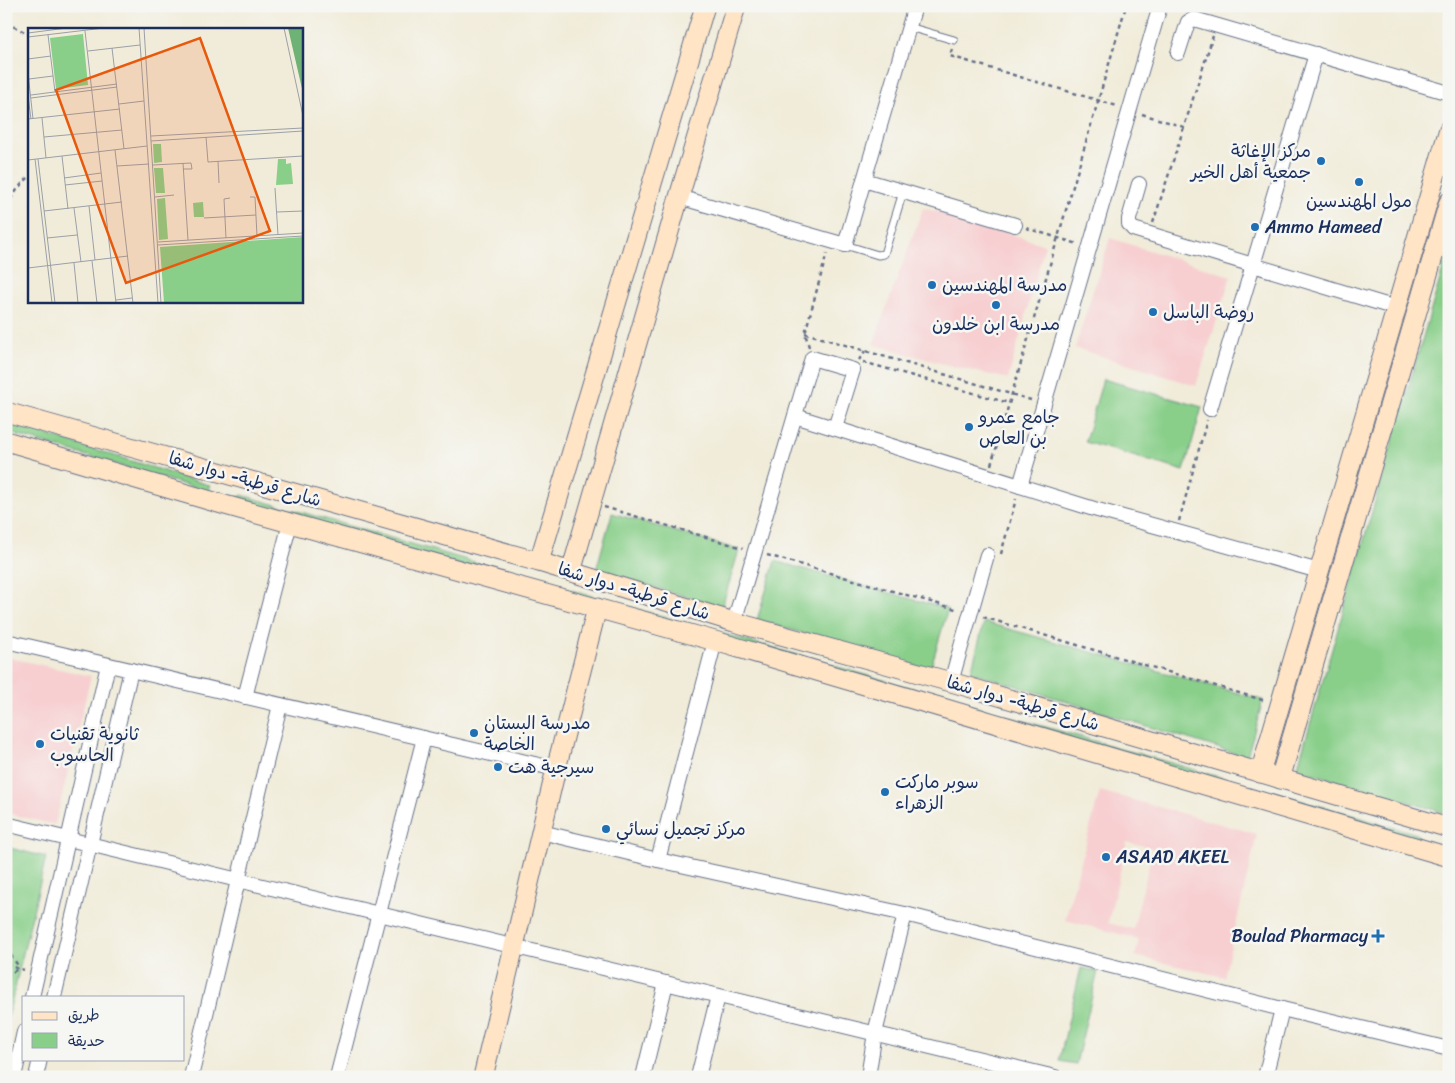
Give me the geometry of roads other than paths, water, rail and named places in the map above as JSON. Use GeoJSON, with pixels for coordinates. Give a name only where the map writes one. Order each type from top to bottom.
{"type":"FeatureCollection","features":[{"type":"Feature","properties":{"kind":"main road"},"geometry":{"type":"LineString","coordinates":[[539,562],[705,6]]}},
{"type":"Feature","properties":{"kind":"main road"},"geometry":{"type":"LineString","coordinates":[[571,572],[736,6]]}},
{"type":"Feature","properties":{"kind":"main road"},"geometry":{"type":"LineString","coordinates":[[1260,773],[1449,129]]}},
{"type":"Feature","properties":{"kind":"main road"},"geometry":{"type":"LineString","coordinates":[[1280,779],[1449,202]]}},
{"type":"Feature","properties":{"kind":"main road"},"geometry":{"type":"LineString","coordinates":[[1396,308],[1416,314]]}},
{"type":"Feature","properties":{"kind":"main road","name":"شارع قرطبة- دوار شفا"},"geometry":{"type":"LineString","coordinates":[[6,412],[539,562],[734,622],[951,682],[1449,828]]}},
{"type":"Feature","properties":{"kind":"main road"},"geometry":{"type":"LineString","coordinates":[[6,441],[225,505],[715,641],[1447,851]]}},
{"type":"Feature","properties":{"kind":"main road"},"geometry":{"type":"LineString","coordinates":[[225,505],[234,476]]}},
{"type":"Feature","properties":{"kind":"main road"},"geometry":{"type":"LineString","coordinates":[[1320,571],[1339,576]]}},
{"type":"Feature","properties":{"kind":"main road"},"geometry":{"type":"LineString","coordinates":[[483,1077],[556,769],[597,608]]}},
{"type":"Feature","properties":{"kind":"main road"},"geometry":{"type":"LineString","coordinates":[[848,680],[855,655]]}},
{"type":"Feature","properties":{"kind":"street"},"geometry":{"type":"LineString","coordinates":[[679,197],[845,245],[915,6]]}},
{"type":"Feature","properties":{"kind":"street"},"geometry":{"type":"LineString","coordinates":[[1020,486],[1160,6]]}},
{"type":"Feature","properties":{"kind":"street"},"geometry":{"type":"LineString","coordinates":[[1178,53],[1189,20],[1194,19],[1449,93]]}},
{"type":"Feature","properties":{"kind":"street"},"geometry":{"type":"LineString","coordinates":[[1210,409],[1316,54]]}},
{"type":"Feature","properties":{"kind":"street"},"geometry":{"type":"LineString","coordinates":[[864,180],[1015,225]]}},
{"type":"Feature","properties":{"kind":"street"},"geometry":{"type":"LineString","coordinates":[[1140,184],[1129,219],[1129,224],[1133,229],[1396,308]]}},
{"type":"Feature","properties":{"kind":"street"},"geometry":{"type":"LineString","coordinates":[[734,622],[813,351],[853,370],[835,428]]}},
{"type":"Feature","properties":{"kind":"street"},"geometry":{"type":"LineString","coordinates":[[795,416],[1094,509],[1320,571]]}},
{"type":"Feature","properties":{"kind":"street"},"geometry":{"type":"LineString","coordinates":[[246,697],[290,523]]}},
{"type":"Feature","properties":{"kind":"street"},"geometry":{"type":"LineString","coordinates":[[951,682],[987,555]]}},
{"type":"Feature","properties":{"kind":"street"},"geometry":{"type":"LineString","coordinates":[[6,641],[556,769]]}},
{"type":"Feature","properties":{"kind":"street"},"geometry":{"type":"LineString","coordinates":[[658,860],[715,641]]}},
{"type":"Feature","properties":{"kind":"street"},"geometry":{"type":"LineString","coordinates":[[32,996],[108,665]]}},
{"type":"Feature","properties":{"kind":"street"},"geometry":{"type":"LineString","coordinates":[[54,996],[131,670]]}},
{"type":"Feature","properties":{"kind":"street"},"geometry":{"type":"LineString","coordinates":[[191,1077],[280,705]]}},
{"type":"Feature","properties":{"kind":"street"},"geometry":{"type":"LineString","coordinates":[[337,1077],[424,738]]}},
{"type":"Feature","properties":{"kind":"street"},"geometry":{"type":"LineString","coordinates":[[6,824],[1056,1077]]}},
{"type":"Feature","properties":{"kind":"street"},"geometry":{"type":"LineString","coordinates":[[541,832],[658,860],[905,914],[1449,1049]]}},
{"type":"Feature","properties":{"kind":"street"},"geometry":{"type":"LineString","coordinates":[[868,1077],[876,1033],[905,914]]}},
{"type":"Feature","properties":{"kind":"street"},"geometry":{"type":"LineString","coordinates":[[643,1077],[666,983]]}},
{"type":"Feature","properties":{"kind":"street"},"geometry":{"type":"LineString","coordinates":[[698,1077],[718,996]]}},
{"type":"Feature","properties":{"kind":"street"},"geometry":{"type":"LineString","coordinates":[[1265,1077],[1282,1009]]}},
{"type":"Feature","properties":{"kind":"street"},"geometry":{"type":"LineString","coordinates":[[14,1077],[22,1041]]}},
{"type":"Feature","properties":{"kind":"street"},"geometry":{"type":"LineString","coordinates":[[36,1077],[40,1060]]}},
{"type":"Feature","properties":{"kind":"lane"},"geometry":{"type":"LineString","coordinates":[[909,27],[954,40]]}},
{"type":"Feature","properties":{"kind":"lane"},"geometry":{"type":"LineString","coordinates":[[845,245],[878,255],[884,254],[903,192]]}},
{"type":"Feature","properties":{"kind":"place","name":"مركز الإغاثة جمعية أهل الخير"},"geometry":{"type":"Point","coordinates":[1321,161]}},
{"type":"Feature","properties":{"kind":"place","name":"مول المهندسين"},"geometry":{"type":"Point","coordinates":[1359,182]}},
{"type":"Feature","properties":{"kind":"place","name":"Ammo Hameed"},"geometry":{"type":"Point","coordinates":[1255,227]}},
{"type":"Feature","properties":{"kind":"place","name":"مدرسة المهندسين"},"geometry":{"type":"Point","coordinates":[932,285]}},
{"type":"Feature","properties":{"kind":"place","name":"مدرسة ابن خلدون"},"geometry":{"type":"Point","coordinates":[996,305]}},
{"type":"Feature","properties":{"kind":"place","name":"روضة الباسل"},"geometry":{"type":"Point","coordinates":[1153,312]}},
{"type":"Feature","properties":{"kind":"place","name":"جامع عمرو بن العاص"},"geometry":{"type":"Point","coordinates":[969,427]}},
{"type":"Feature","properties":{"kind":"place","name":"مدرسة البستان الخاصة"},"geometry":{"type":"Point","coordinates":[474,733]}},
{"type":"Feature","properties":{"kind":"place","name":"ثانوية تقنيات الحاسوب"},"geometry":{"type":"Point","coordinates":[40,744]}},
{"type":"Feature","properties":{"kind":"place","name":"سيرجية هت"},"geometry":{"type":"Point","coordinates":[498,767]}},
{"type":"Feature","properties":{"kind":"place","name":"سوبر ماركت الزهراء"},"geometry":{"type":"Point","coordinates":[885,792]}},
{"type":"Feature","properties":{"kind":"place","name":"مركز تجميل نسائي"},"geometry":{"type":"Point","coordinates":[606,829]}},
{"type":"Feature","properties":{"kind":"place","name":"ASAAD AKEEL"},"geometry":{"type":"Point","coordinates":[1106,857]}},
{"type":"Feature","properties":{"kind":"place","name":"Boulad Pharmacy"},"geometry":{"type":"Point","coordinates":[1378,936]}}]}
